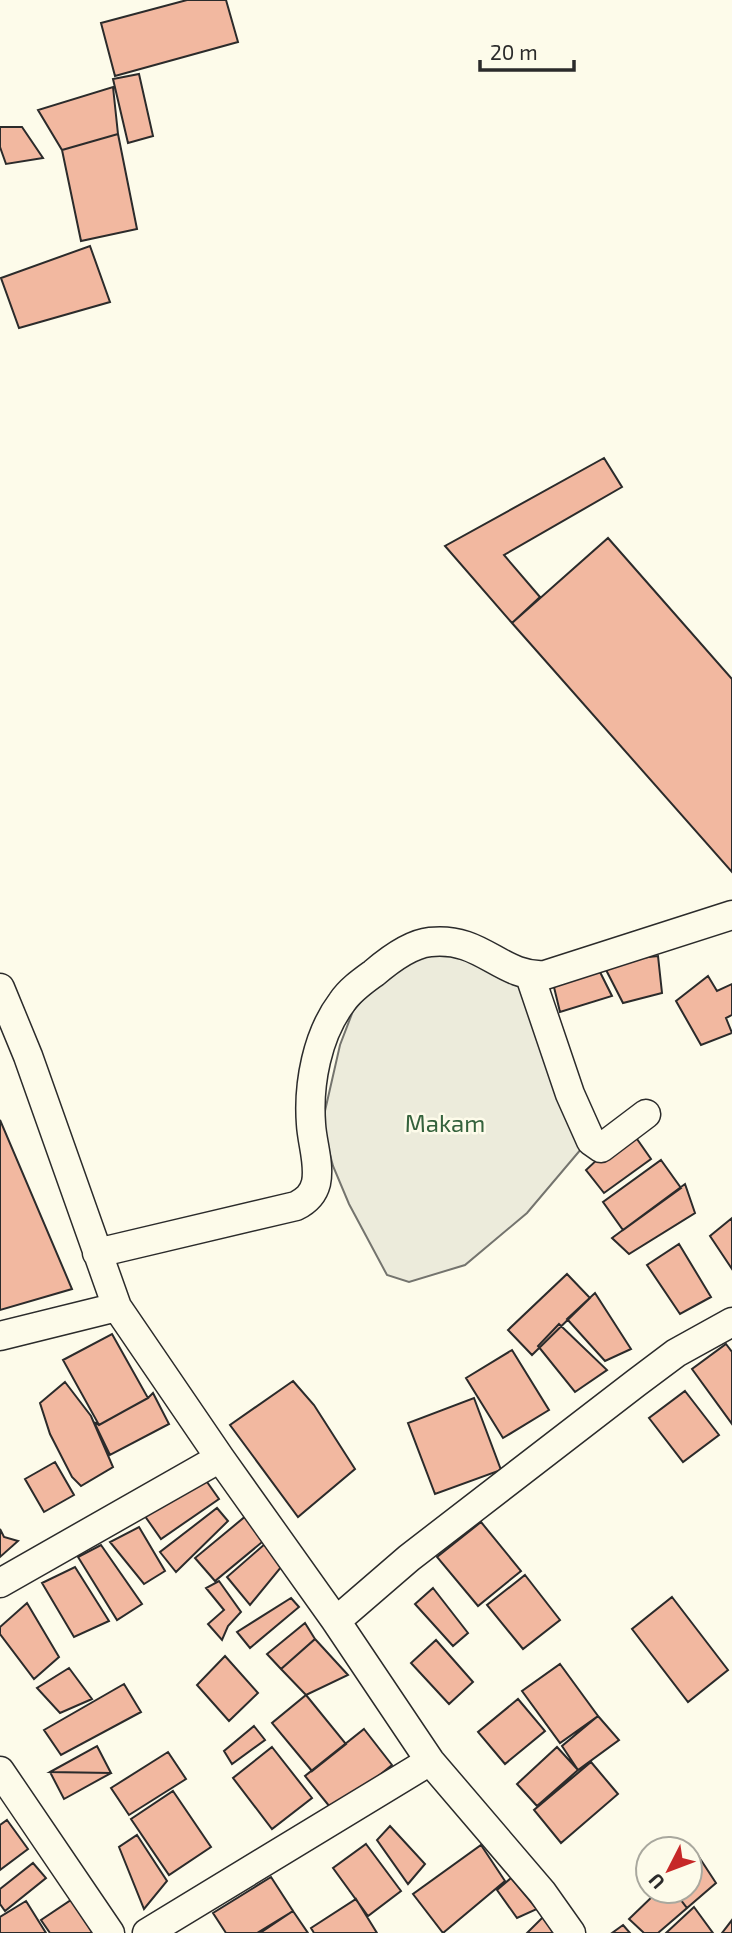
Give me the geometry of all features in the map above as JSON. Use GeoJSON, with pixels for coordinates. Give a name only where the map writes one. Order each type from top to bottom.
{"type":"FeatureCollection","features":[{"type":"Feature","properties":{"kind":"street"},"geometry":{"type":"LineString","coordinates":[[97,1253],[296,1206],[306,1201],[313,1192],[317,1173],[310,1105],[312,1079],[324,1037],[343,1000],[394,958],[426,942],[448,941],[470,945],[530,976],[545,975],[732,915]]}},
{"type":"Feature","properties":{"kind":"street"},"geometry":{"type":"LineString","coordinates":[[530,976],[570,1094],[591,1141],[601,1147],[646,1114]]}},
{"type":"Feature","properties":{"kind":"street"},"geometry":{"type":"LineString","coordinates":[[0,988],[28,1056],[117,1307],[430,1760],[542,1892],[571,1933]]}},
{"type":"Feature","properties":{"kind":"street"},"geometry":{"type":"LineString","coordinates":[[0,1336],[117,1307]]}},
{"type":"Feature","properties":{"kind":"street"},"geometry":{"type":"LineString","coordinates":[[336,1622],[410,1558],[636,1383],[676,1353],[732,1322]]}},
{"type":"Feature","properties":{"kind":"street"},"geometry":{"type":"LineString","coordinates":[[0,1583],[220,1458]]}},
{"type":"Feature","properties":{"kind":"street"},"geometry":{"type":"LineString","coordinates":[[147,1933],[430,1760]]}},
{"type":"Feature","properties":{"kind":"street"},"geometry":{"type":"LineString","coordinates":[[0,1771],[110,1933]]}},
{"type":"Feature","properties":{"kind":"green space","name":"Makam"},"geometry":{"type":"Polygon","coordinates":[[[435,951],[464,953],[519,983],[582,1148],[527,1213],[465,1265],[409,1282],[387,1275],[349,1204],[333,1166],[322,1124],[340,1045],[353,1011],[376,984],[408,962],[435,951]]]}},
{"type":"Feature","properties":{"kind":"building"},"geometry":{"type":"Polygon","coordinates":[[[187,0],[226,0],[238,42],[115,76],[101,23],[187,0]]]}},
{"type":"Feature","properties":{"kind":"building"},"geometry":{"type":"Polygon","coordinates":[[[139,74],[153,136],[128,143],[113,79],[139,74]]]}},
{"type":"Feature","properties":{"kind":"building"},"geometry":{"type":"Polygon","coordinates":[[[113,87],[118,134],[62,150],[38,110],[113,87]]]}},
{"type":"Feature","properties":{"kind":"building"},"geometry":{"type":"Polygon","coordinates":[[[0,127],[22,127],[43,158],[6,164],[0,147],[0,127]]]}},
{"type":"Feature","properties":{"kind":"building"},"geometry":{"type":"Polygon","coordinates":[[[118,134],[137,229],[81,241],[62,150],[118,134]]]}},
{"type":"Feature","properties":{"kind":"building"},"geometry":{"type":"Polygon","coordinates":[[[90,246],[110,302],[19,328],[1,278],[90,246]]]}},
{"type":"Feature","properties":{"kind":"building"},"geometry":{"type":"Polygon","coordinates":[[[604,458],[622,487],[504,555],[540,597],[512,623],[445,546],[604,458]]]}},
{"type":"Feature","properties":{"kind":"building"},"geometry":{"type":"Polygon","coordinates":[[[608,538],[732,679],[732,872],[512,623],[608,538]]]}},
{"type":"Feature","properties":{"kind":"building"},"geometry":{"type":"Polygon","coordinates":[[[658,956],[662,993],[623,1003],[602,962],[658,956]]]}},
{"type":"Feature","properties":{"kind":"building"},"geometry":{"type":"Polygon","coordinates":[[[600,972],[612,996],[560,1012],[553,983],[600,972]]]}},
{"type":"Feature","properties":{"kind":"building"},"geometry":{"type":"Polygon","coordinates":[[[708,976],[717,991],[732,984],[732,1015],[726,1018],[732,1033],[701,1045],[676,1001],[708,976]]]}},
{"type":"Feature","properties":{"kind":"building"},"geometry":{"type":"Polygon","coordinates":[[[0,1120],[72,1289],[0,1310],[0,1120]]]}},
{"type":"Feature","properties":{"kind":"building"},"geometry":{"type":"Polygon","coordinates":[[[630,1129],[651,1159],[604,1193],[586,1170],[630,1129]]]}},
{"type":"Feature","properties":{"kind":"building"},"geometry":{"type":"Polygon","coordinates":[[[661,1160],[681,1188],[623,1230],[603,1202],[661,1160]]]}},
{"type":"Feature","properties":{"kind":"building"},"geometry":{"type":"Polygon","coordinates":[[[685,1184],[695,1213],[629,1254],[612,1238],[685,1184]]]}},
{"type":"Feature","properties":{"kind":"building"},"geometry":{"type":"Polygon","coordinates":[[[732,1218],[732,1269],[710,1236],[732,1218]]]}},
{"type":"Feature","properties":{"kind":"building"},"geometry":{"type":"Polygon","coordinates":[[[679,1244],[711,1297],[680,1314],[647,1265],[679,1244]]]}},
{"type":"Feature","properties":{"kind":"building"},"geometry":{"type":"Polygon","coordinates":[[[567,1274],[590,1298],[532,1355],[508,1330],[567,1274]]]}},
{"type":"Feature","properties":{"kind":"building"},"geometry":{"type":"Polygon","coordinates":[[[595,1293],[631,1349],[605,1361],[567,1319],[595,1293]]]}},
{"type":"Feature","properties":{"kind":"building"},"geometry":{"type":"Polygon","coordinates":[[[559,1324],[607,1370],[575,1392],[538,1346],[559,1324]]]}},
{"type":"Feature","properties":{"kind":"building"},"geometry":{"type":"Polygon","coordinates":[[[112,1334],[148,1398],[99,1425],[63,1360],[112,1334]]]}},
{"type":"Feature","properties":{"kind":"building"},"geometry":{"type":"Polygon","coordinates":[[[726,1344],[732,1352],[732,1424],[692,1369],[726,1344]]]}},
{"type":"Feature","properties":{"kind":"building"},"geometry":{"type":"Polygon","coordinates":[[[512,1350],[549,1410],[503,1438],[466,1378],[512,1350]]]}},
{"type":"Feature","properties":{"kind":"building"},"geometry":{"type":"Polygon","coordinates":[[[293,1381],[314,1405],[355,1469],[298,1517],[230,1425],[293,1381]]]}},
{"type":"Feature","properties":{"kind":"building"},"geometry":{"type":"Polygon","coordinates":[[[65,1382],[91,1416],[113,1467],[81,1486],[72,1477],[50,1434],[40,1403],[65,1382]]]}},
{"type":"Feature","properties":{"kind":"building"},"geometry":{"type":"Polygon","coordinates":[[[685,1391],[719,1435],[683,1462],[649,1418],[685,1391]]]}},
{"type":"Feature","properties":{"kind":"building"},"geometry":{"type":"Polygon","coordinates":[[[153,1393],[169,1424],[110,1455],[94,1422],[99,1425],[153,1393]]]}},
{"type":"Feature","properties":{"kind":"building"},"geometry":{"type":"Polygon","coordinates":[[[474,1398],[501,1470],[435,1494],[408,1423],[474,1398]]]}},
{"type":"Feature","properties":{"kind":"building"},"geometry":{"type":"Polygon","coordinates":[[[55,1462],[74,1495],[44,1512],[25,1479],[55,1462]]]}},
{"type":"Feature","properties":{"kind":"building"},"geometry":{"type":"Polygon","coordinates":[[[200,1472],[219,1499],[161,1539],[142,1512],[200,1472]]]}},
{"type":"Feature","properties":{"kind":"building"},"geometry":{"type":"Polygon","coordinates":[[[217,1508],[228,1521],[176,1572],[160,1552],[217,1508]]]}},
{"type":"Feature","properties":{"kind":"building"},"geometry":{"type":"Polygon","coordinates":[[[247,1515],[267,1538],[215,1581],[195,1558],[247,1515]]]}},
{"type":"Feature","properties":{"kind":"building"},"geometry":{"type":"Polygon","coordinates":[[[481,1522],[521,1571],[478,1606],[437,1557],[481,1522]]]}},
{"type":"Feature","properties":{"kind":"building"},"geometry":{"type":"Polygon","coordinates":[[[139,1527],[165,1571],[144,1584],[110,1542],[139,1527]]]}},
{"type":"Feature","properties":{"kind":"building"},"geometry":{"type":"Polygon","coordinates":[[[0,1529],[4,1537],[18,1541],[0,1557],[0,1529]]]}},
{"type":"Feature","properties":{"kind":"building"},"geometry":{"type":"Polygon","coordinates":[[[266,1543],[282,1566],[250,1605],[227,1577],[266,1543]]]}},
{"type":"Feature","properties":{"kind":"building"},"geometry":{"type":"Polygon","coordinates":[[[101,1545],[142,1604],[117,1620],[78,1557],[101,1545]]]}},
{"type":"Feature","properties":{"kind":"building"},"geometry":{"type":"Polygon","coordinates":[[[75,1567],[109,1621],[74,1637],[42,1583],[75,1567]]]}},
{"type":"Feature","properties":{"kind":"building"},"geometry":{"type":"Polygon","coordinates":[[[525,1575],[560,1620],[523,1649],[487,1605],[525,1575]]]}},
{"type":"Feature","properties":{"kind":"building"},"geometry":{"type":"Polygon","coordinates":[[[219,1581],[241,1612],[228,1626],[222,1640],[208,1624],[224,1610],[206,1588],[219,1581]]]}},
{"type":"Feature","properties":{"kind":"building"},"geometry":{"type":"Polygon","coordinates":[[[433,1588],[468,1633],[453,1646],[415,1604],[433,1588]]]}},
{"type":"Feature","properties":{"kind":"building"},"geometry":{"type":"Polygon","coordinates":[[[672,1597],[728,1670],[688,1702],[632,1629],[672,1597]]]}},
{"type":"Feature","properties":{"kind":"building"},"geometry":{"type":"Polygon","coordinates":[[[291,1598],[299,1607],[250,1648],[237,1632],[291,1598]]]}},
{"type":"Feature","properties":{"kind":"building"},"geometry":{"type":"Polygon","coordinates":[[[27,1603],[59,1657],[34,1679],[0,1634],[0,1627],[27,1603]]]}},
{"type":"Feature","properties":{"kind":"building"},"geometry":{"type":"Polygon","coordinates":[[[305,1623],[315,1639],[281,1669],[267,1654],[305,1623]]]}},
{"type":"Feature","properties":{"kind":"building"},"geometry":{"type":"Polygon","coordinates":[[[315,1639],[348,1675],[306,1695],[281,1669],[315,1639]]]}},
{"type":"Feature","properties":{"kind":"building"},"geometry":{"type":"Polygon","coordinates":[[[436,1640],[473,1682],[449,1704],[411,1663],[436,1640]]]}},
{"type":"Feature","properties":{"kind":"building"},"geometry":{"type":"Polygon","coordinates":[[[225,1656],[258,1693],[229,1721],[197,1685],[225,1656]]]}},
{"type":"Feature","properties":{"kind":"building"},"geometry":{"type":"Polygon","coordinates":[[[560,1664],[598,1716],[560,1743],[522,1691],[560,1664]]]}},
{"type":"Feature","properties":{"kind":"building"},"geometry":{"type":"Polygon","coordinates":[[[69,1668],[92,1699],[60,1713],[37,1688],[69,1668]]]}},
{"type":"Feature","properties":{"kind":"building"},"geometry":{"type":"Polygon","coordinates":[[[124,1684],[141,1712],[61,1755],[44,1730],[124,1684]]]}},
{"type":"Feature","properties":{"kind":"building"},"geometry":{"type":"Polygon","coordinates":[[[306,1695],[346,1744],[312,1771],[272,1723],[306,1695]]]}},
{"type":"Feature","properties":{"kind":"building"},"geometry":{"type":"Polygon","coordinates":[[[518,1699],[545,1731],[505,1764],[478,1732],[518,1699]]]}},
{"type":"Feature","properties":{"kind":"building"},"geometry":{"type":"Polygon","coordinates":[[[598,1716],[619,1740],[578,1770],[562,1746],[598,1716]]]}},
{"type":"Feature","properties":{"kind":"building"},"geometry":{"type":"Polygon","coordinates":[[[254,1726],[265,1740],[232,1764],[224,1751],[254,1726]]]}},
{"type":"Feature","properties":{"kind":"building"},"geometry":{"type":"Polygon","coordinates":[[[364,1729],[392,1765],[334,1812],[305,1776],[364,1729]]]}},
{"type":"Feature","properties":{"kind":"building"},"geometry":{"type":"Polygon","coordinates":[[[97,1746],[111,1773],[50,1772],[97,1746]]]}},
{"type":"Feature","properties":{"kind":"building"},"geometry":{"type":"Polygon","coordinates":[[[97,1746],[111,1773],[64,1799],[50,1772],[97,1746]]]}},
{"type":"Feature","properties":{"kind":"building"},"geometry":{"type":"Polygon","coordinates":[[[272,1747],[312,1798],[272,1829],[233,1778],[272,1747]]]}},
{"type":"Feature","properties":{"kind":"building"},"geometry":{"type":"Polygon","coordinates":[[[557,1747],[578,1770],[537,1806],[517,1784],[557,1747]]]}},
{"type":"Feature","properties":{"kind":"building"},"geometry":{"type":"Polygon","coordinates":[[[168,1752],[186,1779],[129,1815],[111,1788],[168,1752]]]}},
{"type":"Feature","properties":{"kind":"building"},"geometry":{"type":"Polygon","coordinates":[[[591,1762],[618,1794],[561,1843],[534,1810],[591,1762]]]}},
{"type":"Feature","properties":{"kind":"building"},"geometry":{"type":"Polygon","coordinates":[[[173,1791],[211,1847],[169,1875],[131,1819],[173,1791]]]}},
{"type":"Feature","properties":{"kind":"building"},"geometry":{"type":"Polygon","coordinates":[[[7,1820],[28,1849],[0,1870],[0,1825],[7,1820]]]}},
{"type":"Feature","properties":{"kind":"building"},"geometry":{"type":"Polygon","coordinates":[[[390,1826],[425,1864],[408,1884],[377,1840],[390,1826]]]}},
{"type":"Feature","properties":{"kind":"building"},"geometry":{"type":"Polygon","coordinates":[[[137,1835],[167,1881],[144,1909],[119,1847],[137,1835]]]}},
{"type":"Feature","properties":{"kind":"building"},"geometry":{"type":"Polygon","coordinates":[[[366,1844],[401,1891],[368,1916],[333,1868],[366,1844]]]}},
{"type":"Feature","properties":{"kind":"building"},"geometry":{"type":"Polygon","coordinates":[[[481,1845],[505,1881],[443,1933],[413,1894],[481,1845]]]}},
{"type":"Feature","properties":{"kind":"building"},"geometry":{"type":"Polygon","coordinates":[[[33,1863],[46,1878],[5,1911],[0,1904],[0,1889],[33,1863]]]}},
{"type":"Feature","properties":{"kind":"building"},"geometry":{"type":"Polygon","coordinates":[[[704,1865],[716,1883],[704,1893],[704,1865]]]}},
{"type":"Feature","properties":{"kind":"building"},"geometry":{"type":"Polygon","coordinates":[[[271,1877],[293,1911],[257,1933],[226,1933],[213,1913],[271,1877]]]}},
{"type":"Feature","properties":{"kind":"building"},"geometry":{"type":"Polygon","coordinates":[[[511,1878],[537,1909],[517,1918],[497,1890],[511,1878]]]}},
{"type":"Feature","properties":{"kind":"building"},"geometry":{"type":"Polygon","coordinates":[[[356,1899],[377,1933],[314,1933],[311,1928],[356,1899]]]}},
{"type":"Feature","properties":{"kind":"building"},"geometry":{"type":"Polygon","coordinates":[[[71,1900],[93,1933],[50,1933],[41,1920],[71,1900]]]}},
{"type":"Feature","properties":{"kind":"building"},"geometry":{"type":"Polygon","coordinates":[[[26,1901],[46,1933],[0,1933],[0,1917],[26,1901]]]}},
{"type":"Feature","properties":{"kind":"building"},"geometry":{"type":"Polygon","coordinates":[[[644,1905],[685,1905],[687,1908],[658,1933],[644,1933],[629,1919],[644,1905]]]}},
{"type":"Feature","properties":{"kind":"building"},"geometry":{"type":"Polygon","coordinates":[[[694,1907],[713,1933],[666,1933],[694,1907]]]}},
{"type":"Feature","properties":{"kind":"building"},"geometry":{"type":"Polygon","coordinates":[[[293,1911],[308,1933],[260,1933],[293,1911]]]}},
{"type":"Feature","properties":{"kind":"building"},"geometry":{"type":"Polygon","coordinates":[[[543,1917],[554,1933],[527,1933],[543,1917]]]}},
{"type":"Feature","properties":{"kind":"building"},"geometry":{"type":"Polygon","coordinates":[[[732,1920],[732,1933],[722,1933],[732,1920]]]}},
{"type":"Feature","properties":{"kind":"building"},"geometry":{"type":"Polygon","coordinates":[[[623,1925],[630,1933],[612,1933],[623,1925]]]}}]}
